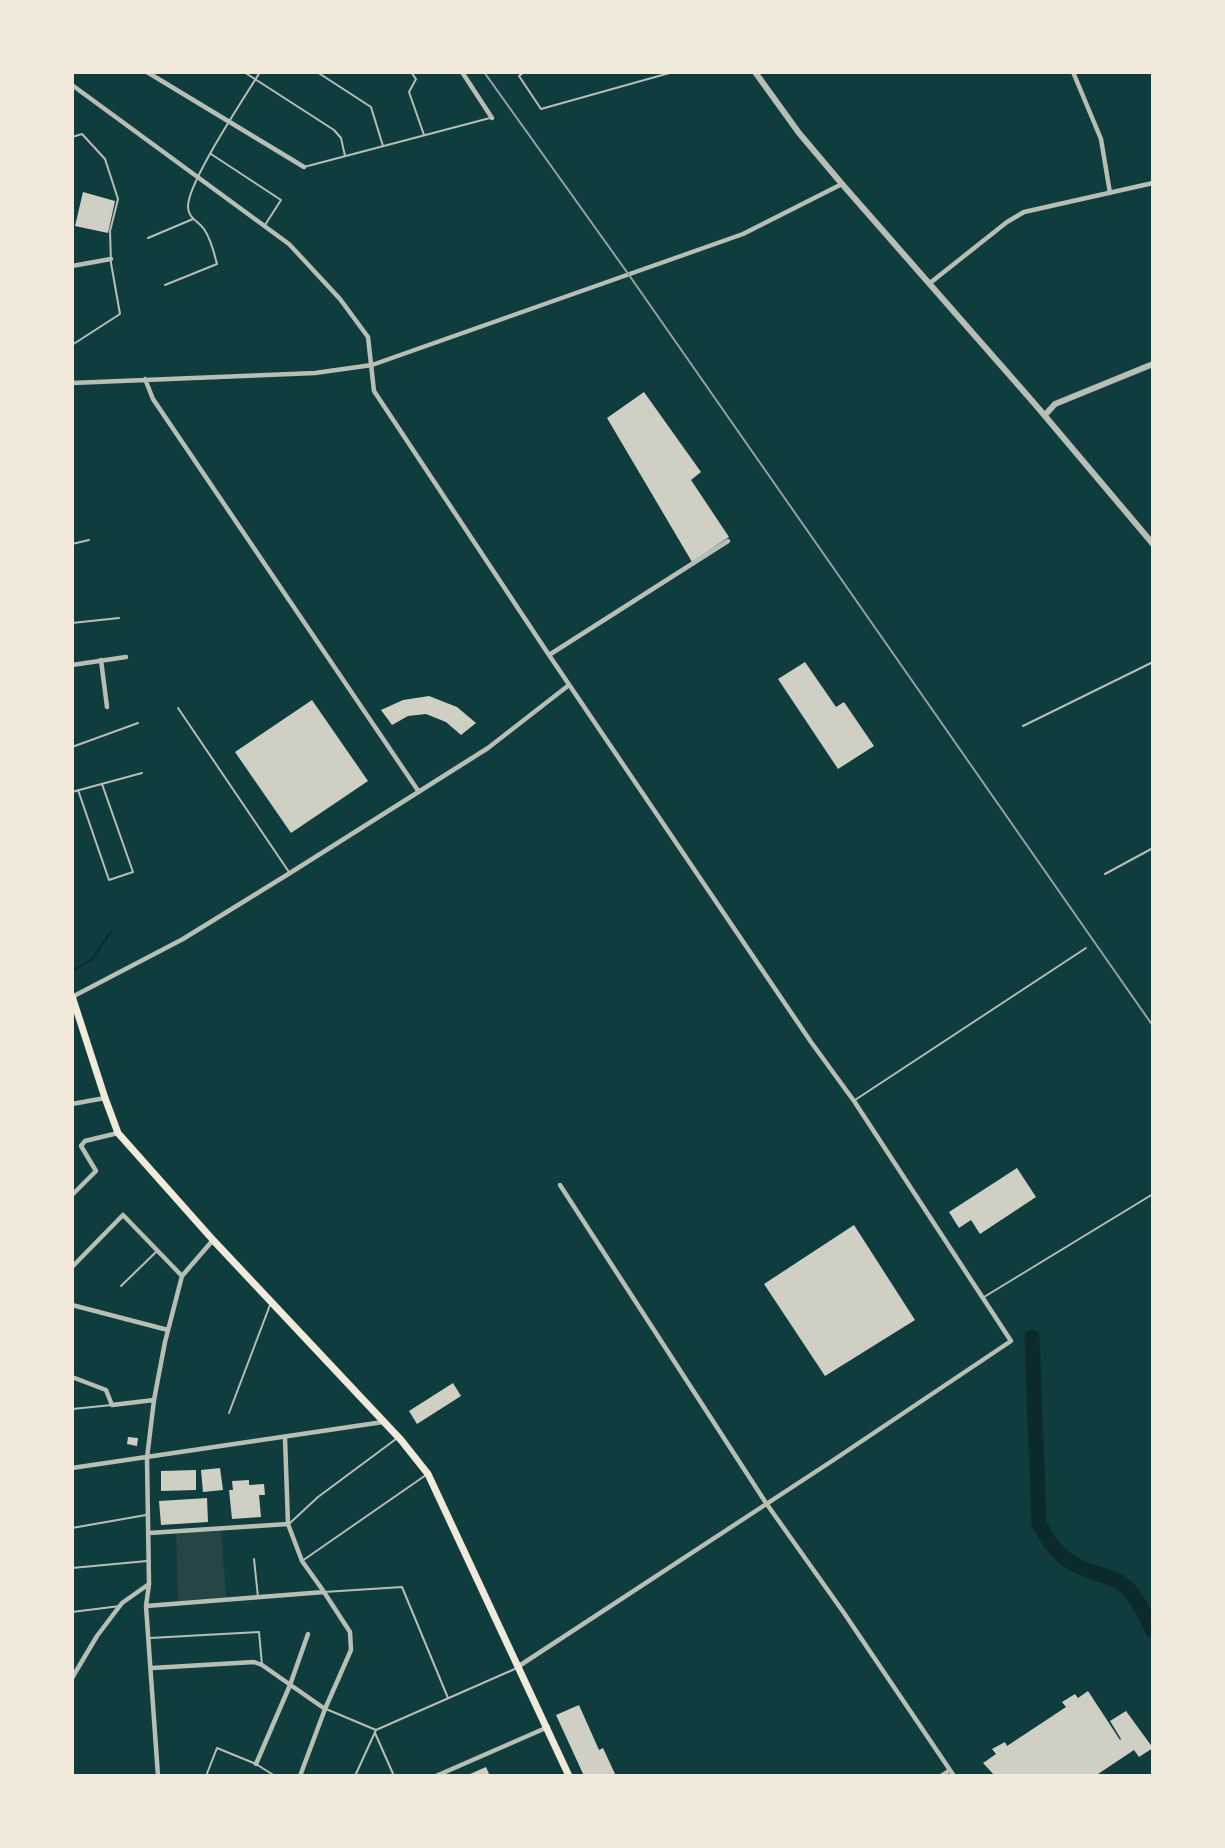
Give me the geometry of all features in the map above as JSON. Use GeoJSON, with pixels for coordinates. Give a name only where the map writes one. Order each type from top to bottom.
{"type":"FeatureCollection","features":[{"type":"Feature","properties":{"kind":"main road"},"geometry":{"type":"LineString","coordinates":[[72,996],[118,1133],[271,1303],[399,1437],[428,1474],[569,1776]]}},
{"type":"Feature","properties":{"kind":"street"},"geometry":{"type":"LineString","coordinates":[[147,72],[304,167]]}},
{"type":"Feature","properties":{"kind":"street"},"geometry":{"type":"LineString","coordinates":[[462,72],[492,118]]}},
{"type":"Feature","properties":{"kind":"street"},"geometry":{"type":"LineString","coordinates":[[755,72],[798,133],[1045,415],[1153,544]]}},
{"type":"Feature","properties":{"kind":"street"},"geometry":{"type":"LineString","coordinates":[[1073,72],[1101,139],[1110,193]]}},
{"type":"Feature","properties":{"kind":"street"},"geometry":{"type":"LineString","coordinates":[[72,85],[290,244],[340,299],[368,337],[374,391],[569,685],[811,1042],[854,1101],[1011,1341],[519,1666]]}},
{"type":"Feature","properties":{"kind":"street"},"geometry":{"type":"LineString","coordinates":[[930,284],[1007,222],[1024,212],[1153,183]]}},
{"type":"Feature","properties":{"kind":"street"},"geometry":{"type":"LineString","coordinates":[[72,383],[315,373],[372,365],[743,234],[842,184]]}},
{"type":"Feature","properties":{"kind":"street"},"geometry":{"type":"LineString","coordinates":[[72,266],[111,259]]}},
{"type":"Feature","properties":{"kind":"street"},"geometry":{"type":"LineString","coordinates":[[1045,415],[1055,404],[1153,364]]}},
{"type":"Feature","properties":{"kind":"street"},"geometry":{"type":"LineString","coordinates":[[145,379],[153,399],[419,792]]}},
{"type":"Feature","properties":{"kind":"street"},"geometry":{"type":"LineString","coordinates":[[549,654],[728,541]]}},
{"type":"Feature","properties":{"kind":"street"},"geometry":{"type":"LineString","coordinates":[[72,665],[126,657]]}},
{"type":"Feature","properties":{"kind":"street"},"geometry":{"type":"LineString","coordinates":[[101,660],[107,707]]}},
{"type":"Feature","properties":{"kind":"street"},"geometry":{"type":"LineString","coordinates":[[72,996],[183,939],[290,873],[488,748],[569,685]]}},
{"type":"Feature","properties":{"kind":"street"},"geometry":{"type":"LineString","coordinates":[[72,1104],[105,1098]]}},
{"type":"Feature","properties":{"kind":"street"},"geometry":{"type":"LineString","coordinates":[[72,1195],[96,1171],[81,1146],[86,1141],[118,1133]]}},
{"type":"Feature","properties":{"kind":"street"},"geometry":{"type":"LineString","coordinates":[[560,1185],[766,1503],[844,1613],[954,1776]]}},
{"type":"Feature","properties":{"kind":"street"},"geometry":{"type":"LineString","coordinates":[[72,1267],[123,1215],[182,1276]]}},
{"type":"Feature","properties":{"kind":"street"},"geometry":{"type":"LineString","coordinates":[[164,1776],[158,1775],[146,1606],[149,1584],[147,1458],[154,1400],[182,1276],[213,1240]]}},
{"type":"Feature","properties":{"kind":"street"},"geometry":{"type":"LineString","coordinates":[[72,1305],[168,1330]]}},
{"type":"Feature","properties":{"kind":"street"},"geometry":{"type":"LineString","coordinates":[[72,1377],[106,1390],[112,1405],[154,1400]]}},
{"type":"Feature","properties":{"kind":"street"},"geometry":{"type":"LineString","coordinates":[[72,1468],[383,1422]]}},
{"type":"Feature","properties":{"kind":"street"},"geometry":{"type":"LineString","coordinates":[[285,1438],[288,1524],[302,1561],[350,1632],[351,1650],[325,1709],[300,1776]]}},
{"type":"Feature","properties":{"kind":"street"},"geometry":{"type":"LineString","coordinates":[[148,1533],[288,1524]]}},
{"type":"Feature","properties":{"kind":"street"},"geometry":{"type":"LineString","coordinates":[[72,1677],[97,1636],[120,1606],[149,1584]]}},
{"type":"Feature","properties":{"kind":"street"},"geometry":{"type":"LineString","coordinates":[[146,1606],[324,1592]]}},
{"type":"Feature","properties":{"kind":"street"},"geometry":{"type":"LineString","coordinates":[[256,1764],[290,1685],[308,1634]]}},
{"type":"Feature","properties":{"kind":"street"},"geometry":{"type":"LineString","coordinates":[[152,1668],[254,1662],[262,1665],[325,1709]]}},
{"type":"Feature","properties":{"kind":"street"},"geometry":{"type":"LineString","coordinates":[[436,1776],[548,1727]]}},
{"type":"Feature","properties":{"kind":"street"},"geometry":{"type":"LineString","coordinates":[[941,1776],[950,1770]]}},
{"type":"Feature","properties":{"kind":"lane"},"geometry":{"type":"LineString","coordinates":[[244,72],[334,130],[341,138],[345,156]]}},
{"type":"Feature","properties":{"kind":"lane"},"geometry":{"type":"LineString","coordinates":[[165,285],[217,264],[209,237],[187,210],[188,203],[198,176],[260,72]]}},
{"type":"Feature","properties":{"kind":"lane"},"geometry":{"type":"LineString","coordinates":[[317,72],[371,107],[383,146]]}},
{"type":"Feature","properties":{"kind":"lane"},"geometry":{"type":"LineString","coordinates":[[411,72],[416,79],[409,92],[424,136]]}},
{"type":"Feature","properties":{"kind":"lane"},"geometry":{"type":"LineString","coordinates":[[524,72],[519,76],[541,109],[674,72]]}},
{"type":"Feature","properties":{"kind":"lane"},"geometry":{"type":"LineString","coordinates":[[304,167],[492,118]]}},
{"type":"Feature","properties":{"kind":"lane"},"geometry":{"type":"LineString","coordinates":[[72,137],[82,134],[105,159],[118,199],[110,231],[111,259],[120,314],[72,345]]}},
{"type":"Feature","properties":{"kind":"lane"},"geometry":{"type":"LineString","coordinates":[[211,154],[281,200],[265,226]]}},
{"type":"Feature","properties":{"kind":"lane"},"geometry":{"type":"LineString","coordinates":[[148,238],[193,219]]}},
{"type":"Feature","properties":{"kind":"lane"},"geometry":{"type":"LineString","coordinates":[[72,544],[89,540]]}},
{"type":"Feature","properties":{"kind":"lane"},"geometry":{"type":"LineString","coordinates":[[72,623],[119,618]]}},
{"type":"Feature","properties":{"kind":"lane"},"geometry":{"type":"LineString","coordinates":[[1023,726],[1153,662]]}},
{"type":"Feature","properties":{"kind":"lane"},"geometry":{"type":"LineString","coordinates":[[178,708],[290,873]]}},
{"type":"Feature","properties":{"kind":"lane"},"geometry":{"type":"LineString","coordinates":[[72,747],[138,723]]}},
{"type":"Feature","properties":{"kind":"lane"},"geometry":{"type":"LineString","coordinates":[[72,792],[142,772]]}},
{"type":"Feature","properties":{"kind":"lane"},"geometry":{"type":"LineString","coordinates":[[78,790],[109,880],[133,872],[102,784]]}},
{"type":"Feature","properties":{"kind":"lane"},"geometry":{"type":"LineString","coordinates":[[1105,874],[1153,848]]}},
{"type":"Feature","properties":{"kind":"lane"},"geometry":{"type":"LineString","coordinates":[[854,1101],[1086,948]]}},
{"type":"Feature","properties":{"kind":"lane"},"geometry":{"type":"LineString","coordinates":[[984,1297],[1153,1194]]}},
{"type":"Feature","properties":{"kind":"lane"},"geometry":{"type":"LineString","coordinates":[[121,1286],[157,1251]]}},
{"type":"Feature","properties":{"kind":"lane"},"geometry":{"type":"LineString","coordinates":[[229,1413],[271,1303]]}},
{"type":"Feature","properties":{"kind":"lane"},"geometry":{"type":"LineString","coordinates":[[72,1409],[112,1405]]}},
{"type":"Feature","properties":{"kind":"lane"},"geometry":{"type":"LineString","coordinates":[[288,1524],[318,1497],[399,1437]]}},
{"type":"Feature","properties":{"kind":"lane"},"geometry":{"type":"LineString","coordinates":[[302,1561],[428,1474]]}},
{"type":"Feature","properties":{"kind":"lane"},"geometry":{"type":"LineString","coordinates":[[72,1528],[148,1515]]}},
{"type":"Feature","properties":{"kind":"lane"},"geometry":{"type":"LineString","coordinates":[[254,1558],[258,1597]]}},
{"type":"Feature","properties":{"kind":"lane"},"geometry":{"type":"LineString","coordinates":[[72,1568],[149,1561]]}},
{"type":"Feature","properties":{"kind":"lane"},"geometry":{"type":"LineString","coordinates":[[324,1592],[402,1587],[448,1698]]}},
{"type":"Feature","properties":{"kind":"lane"},"geometry":{"type":"LineString","coordinates":[[72,1612],[120,1606]]}},
{"type":"Feature","properties":{"kind":"lane"},"geometry":{"type":"LineString","coordinates":[[150,1638],[259,1632],[262,1665]]}},
{"type":"Feature","properties":{"kind":"lane"},"geometry":{"type":"LineString","coordinates":[[355,1776],[376,1731],[519,1666]]}},
{"type":"Feature","properties":{"kind":"lane"},"geometry":{"type":"LineString","coordinates":[[325,1709],[376,1731],[394,1776]]}},
{"type":"Feature","properties":{"kind":"lane"},"geometry":{"type":"LineString","coordinates":[[206,1776],[217,1748],[256,1764],[275,1776]]}},
{"type":"Feature","properties":{"kind":"shaded area"},"geometry":{"type":"Polygon","coordinates":[[[221,1528],[226,1597],[178,1601],[176,1533],[221,1528]]]}},
{"type":"Feature","properties":{"kind":"building"},"geometry":{"type":"Polygon","coordinates":[[[83,192],[115,201],[108,233],[75,226],[83,192]]]}},
{"type":"Feature","properties":{"kind":"building"},"geometry":{"type":"Polygon","coordinates":[[[644,392],[701,472],[691,480],[729,537],[692,562],[607,418],[644,392]]]}},
{"type":"Feature","properties":{"kind":"building"},"geometry":{"type":"Polygon","coordinates":[[[805,662],[836,707],[844,702],[874,746],[838,769],[778,679],[805,662]]]}},
{"type":"Feature","properties":{"kind":"building"},"geometry":{"type":"Polygon","coordinates":[[[429,696],[457,707],[476,723],[461,735],[446,722],[426,714],[408,716],[392,725],[381,710],[403,700],[429,696]]]}},
{"type":"Feature","properties":{"kind":"building"},"geometry":{"type":"Polygon","coordinates":[[[312,700],[368,781],[291,833],[235,752],[312,700]]]}},
{"type":"Feature","properties":{"kind":"building"},"geometry":{"type":"Polygon","coordinates":[[[1017,1168],[1036,1197],[980,1234],[971,1220],[959,1228],[949,1212],[1017,1168]]]}},
{"type":"Feature","properties":{"kind":"building"},"geometry":{"type":"Polygon","coordinates":[[[854,1225],[915,1320],[825,1376],[764,1284],[854,1225]]]}},
{"type":"Feature","properties":{"kind":"building"},"geometry":{"type":"Polygon","coordinates":[[[453,1383],[461,1396],[417,1424],[409,1411],[453,1383]]]}},
{"type":"Feature","properties":{"kind":"building"},"geometry":{"type":"Polygon","coordinates":[[[128,1437],[138,1438],[137,1446],[127,1444],[128,1437]]]}},
{"type":"Feature","properties":{"kind":"building"},"geometry":{"type":"Polygon","coordinates":[[[220,1468],[223,1490],[203,1492],[201,1470],[220,1468]]]}},
{"type":"Feature","properties":{"kind":"building"},"geometry":{"type":"Polygon","coordinates":[[[196,1470],[196,1490],[161,1491],[161,1471],[196,1470]]]}},
{"type":"Feature","properties":{"kind":"building"},"geometry":{"type":"Polygon","coordinates":[[[249,1480],[249,1485],[264,1484],[265,1495],[259,1495],[261,1517],[232,1519],[229,1490],[233,1490],[232,1481],[249,1480]]]}},
{"type":"Feature","properties":{"kind":"building"},"geometry":{"type":"Polygon","coordinates":[[[207,1498],[208,1522],[161,1525],[159,1501],[207,1498]]]}},
{"type":"Feature","properties":{"kind":"building"},"geometry":{"type":"Polygon","coordinates":[[[1088,1691],[1120,1740],[1110,1721],[1126,1711],[1153,1748],[1139,1757],[1134,1750],[1095,1776],[995,1776],[983,1763],[996,1754],[992,1749],[1005,1742],[1007,1746],[1066,1707],[1062,1702],[1075,1694],[1078,1698],[1088,1691]]]}},
{"type":"Feature","properties":{"kind":"building"},"geometry":{"type":"Polygon","coordinates":[[[579,1705],[599,1750],[603,1748],[616,1776],[584,1776],[556,1715],[579,1705]]]}},
{"type":"Feature","properties":{"kind":"building"},"geometry":{"type":"Polygon","coordinates":[[[486,1767],[490,1776],[471,1776],[470,1774],[486,1767]]]}},
{"type":"Feature","properties":{"kind":"waterway"},"geometry":{"type":"LineString","coordinates":[[72,971],[92,959],[111,932]]}},
{"type":"Feature","properties":{"kind":"waterway"},"geometry":{"type":"LineString","coordinates":[[1032,1337],[1039,1524],[1055,1548],[1067,1560],[1123,1584],[1140,1606],[1153,1631]]}},
{"type":"Feature","properties":{"kind":"railway"},"geometry":{"type":"LineString","coordinates":[[484,72],[629,275],[1153,1026]]}}]}
